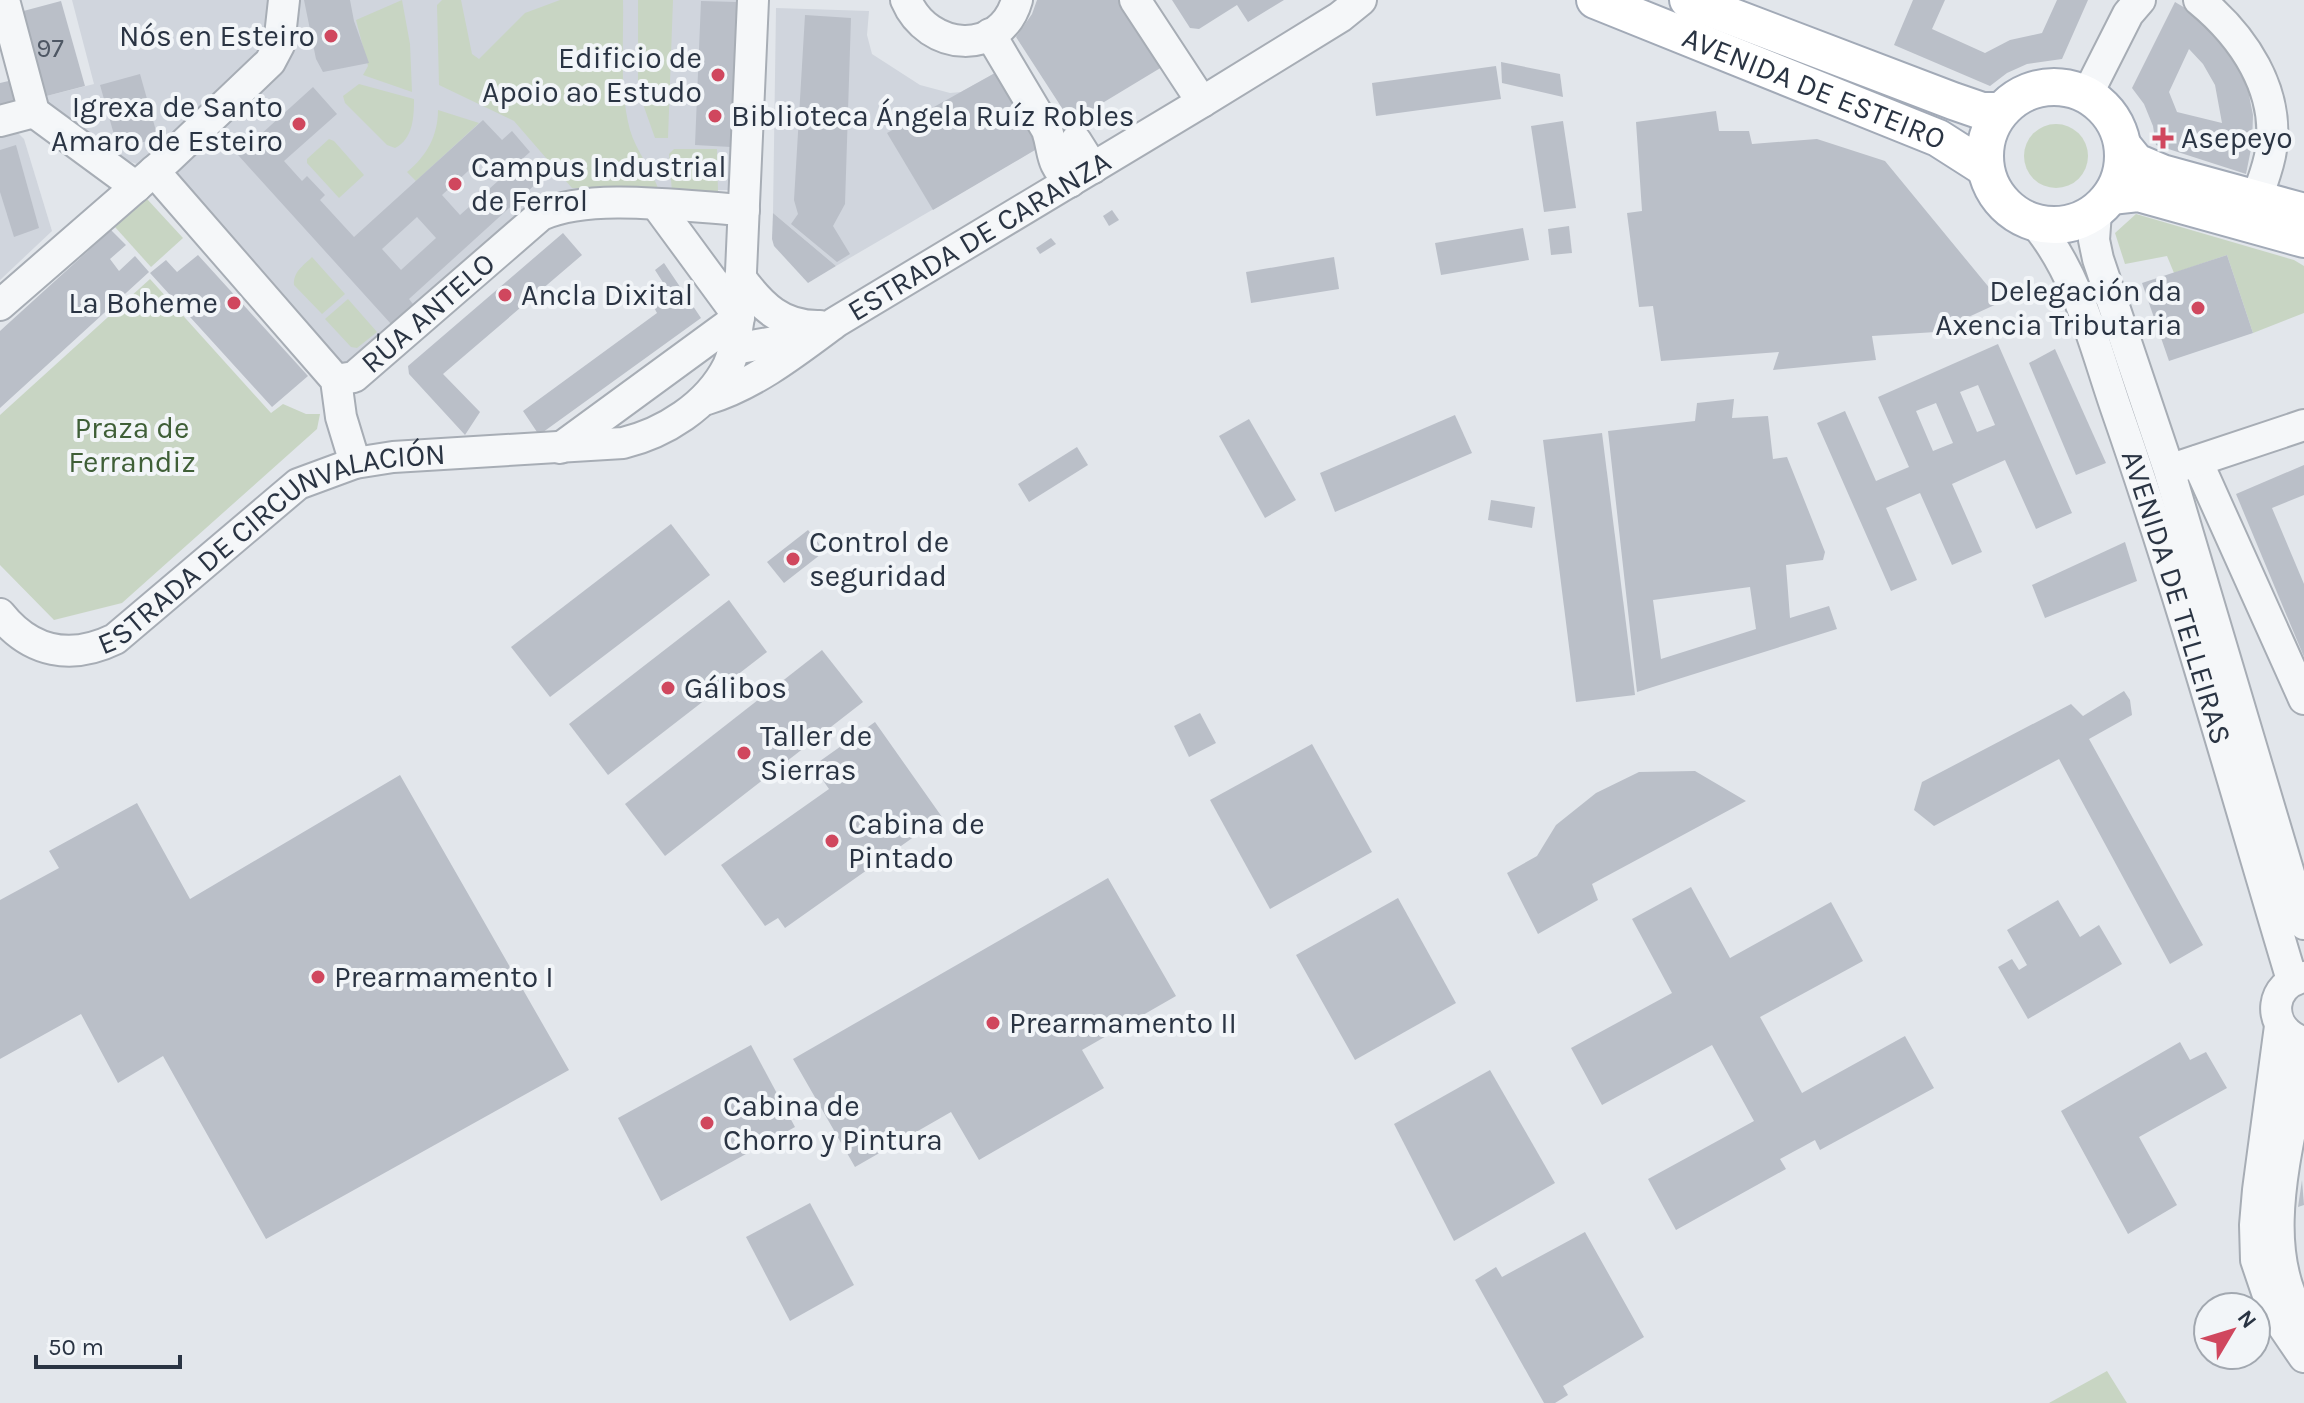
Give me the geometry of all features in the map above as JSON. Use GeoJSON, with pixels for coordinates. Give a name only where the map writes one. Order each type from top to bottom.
{"type":"FeatureCollection","features":[{"type":"Feature","properties":{"kind":"main road","name":"AVENIDA DE ESTEIRO"},"geometry":{"type":"LineString","coordinates":[[1595,0],[1938,138],[1985,168]]}},
{"type":"Feature","properties":{"kind":"main road","name":"AVENIDA DE ESTEIRO"},"geometry":{"type":"LineString","coordinates":[[1688,0],[1953,101],[1982,111],[2000,111]]}},
{"type":"Feature","properties":{"kind":"main road"},"geometry":{"type":"LineString","coordinates":[[2304,212],[2147,168],[2136,162],[2123,146],[2116,126],[2104,108],[2087,95],[2069,88],[2050,86],[2023,94],[2000,111],[1990,128],[1985,147],[1985,168],[1991,186],[2002,203],[2017,216],[2035,223],[2056,226],[2077,222],[2104,204],[2138,193],[2304,239]]}},
{"type":"Feature","properties":{"kind":"main road"},"geometry":{"type":"LineString","coordinates":[[2104,204],[2121,172],[2123,146]]}},
{"type":"Feature","properties":{"kind":"street"},"geometry":{"type":"LineString","coordinates":[[4,0],[34,112],[145,179],[336,380],[341,417],[355,463]]}},
{"type":"Feature","properties":{"kind":"street"},"geometry":{"type":"LineString","coordinates":[[0,305],[145,179],[270,62],[279,45],[284,0]]}},
{"type":"Feature","properties":{"kind":"street"},"geometry":{"type":"LineString","coordinates":[[701,401],[729,365],[739,317],[753,0]]}},
{"type":"Feature","properties":{"kind":"street"},"geometry":{"type":"LineString","coordinates":[[906,0],[923,26],[938,36],[955,41],[973,40],[990,34],[1005,23],[1017,0]]}},
{"type":"Feature","properties":{"kind":"street"},"geometry":{"type":"LineString","coordinates":[[1135,0],[1202,102]]}},
{"type":"Feature","properties":{"kind":"street","name":"ESTRADA DE CARANZA"},"geometry":{"type":"LineString","coordinates":[[701,401],[736,387],[789,356],[831,324],[1202,102],[1350,8],[1377,0]]}},
{"type":"Feature","properties":{"kind":"street"},"geometry":{"type":"LineString","coordinates":[[2087,95],[2128,14],[2140,0]]}},
{"type":"Feature","properties":{"kind":"street"},"geometry":{"type":"LineString","coordinates":[[2199,0],[2240,40],[2253,61],[2270,105],[2273,127],[2271,151],[2257,198]]}},
{"type":"Feature","properties":{"kind":"street"},"geometry":{"type":"LineString","coordinates":[[990,34],[1047,130],[1051,156],[1058,170],[1082,175],[1076,141]]}},
{"type":"Feature","properties":{"kind":"street"},"geometry":{"type":"LineString","coordinates":[[0,121],[34,112]]}},
{"type":"Feature","properties":{"kind":"street"},"geometry":{"type":"LineString","coordinates":[[656,204],[739,317]]}},
{"type":"Feature","properties":{"kind":"street","name":"RÚA ANTELO"},"geometry":{"type":"LineString","coordinates":[[336,380],[354,377],[541,215],[557,207],[656,204],[744,210]]}},
{"type":"Feature","properties":{"kind":"street","name":"AVENIDA DE TELLEIRAS"},"geometry":{"type":"LineString","coordinates":[[2104,204],[2094,240],[2098,259],[2183,466],[2304,924]]}},
{"type":"Feature","properties":{"kind":"street","name":"AVENIDA DE TELLEIRAS"},"geometry":{"type":"LineString","coordinates":[[2035,223],[2050,241],[2076,295],[2141,480],[2298,978]]}},
{"type":"Feature","properties":{"kind":"street"},"geometry":{"type":"LineString","coordinates":[[740,277],[762,306],[775,316],[789,322],[831,324]]}},
{"type":"Feature","properties":{"kind":"street"},"geometry":{"type":"LineString","coordinates":[[559,448],[739,317]]}},
{"type":"Feature","properties":{"kind":"street"},"geometry":{"type":"LineString","coordinates":[[734,349],[780,341],[831,324]]}},
{"type":"Feature","properties":{"kind":"street"},"geometry":{"type":"LineString","coordinates":[[734,349],[751,360],[789,356]]}},
{"type":"Feature","properties":{"kind":"street","name":"ESTRADA DE CIRCUNVALACIÓN"},"geometry":{"type":"LineString","coordinates":[[0,614],[22,636],[40,645],[62,651],[98,647],[115,639],[298,484],[355,463],[393,457],[623,443],[648,437],[673,423],[701,401]]}},
{"type":"Feature","properties":{"kind":"street"},"geometry":{"type":"LineString","coordinates":[[2301,687],[2183,466],[2304,425]]}},
{"type":"Feature","properties":{"kind":"street"},"geometry":{"type":"LineString","coordinates":[[2298,978],[2284,987],[2275,1006],[2292,1034],[2258,1190],[2255,1225],[2260,1278],[2274,1313],[2304,1357]]}},
{"type":"Feature","properties":{"kind":"street"},"geometry":{"type":"LineString","coordinates":[[2304,1059],[2291,1220],[2278,1253],[2293,1305],[2304,1321]]}},
{"type":"Feature","properties":{"kind":"shaded area","name":"Campus Industrial de Ferrol"},"geometry":{"type":"Polygon","coordinates":[[[72,0],[741,0],[733,190],[546,191],[346,372],[172,178],[111,154],[39,98],[94,84],[72,0]]]}},
{"type":"Feature","properties":{"kind":"shaded area"},"geometry":{"type":"Polygon","coordinates":[[[776,8],[869,11],[867,35],[872,54],[920,85],[950,93],[961,92],[995,73],[1040,147],[836,266],[773,213],[776,8]]]}},
{"type":"Feature","properties":{"kind":"shaded area"},"geometry":{"type":"Polygon","coordinates":[[[15,130],[24,139],[52,231],[0,280],[0,135],[15,130]]]}},
{"type":"Feature","properties":{"kind":"green space"},"geometry":{"type":"Polygon","coordinates":[[[402,0],[410,44],[412,92],[363,75],[368,66],[356,20],[402,0]]]}},
{"type":"Feature","properties":{"kind":"green space"},"geometry":{"type":"Polygon","coordinates":[[[442,0],[461,0],[472,54],[479,59],[525,13],[560,0],[623,0],[623,82],[630,130],[659,191],[572,188],[514,121],[439,85],[437,5],[442,0]]]}},
{"type":"Feature","properties":{"kind":"green space"},"geometry":{"type":"Polygon","coordinates":[[[638,0],[673,0],[668,138],[655,138],[638,90],[638,0]]]}},
{"type":"Feature","properties":{"kind":"green space"},"geometry":{"type":"Polygon","coordinates":[[[359,84],[414,99],[409,133],[395,148],[387,145],[345,103],[343,96],[359,84]]]}},
{"type":"Feature","properties":{"kind":"green space"},"geometry":{"type":"Polygon","coordinates":[[[438,110],[479,123],[416,181],[407,172],[430,144],[438,110]]]}},
{"type":"Feature","properties":{"kind":"green space"},"geometry":{"type":"Polygon","coordinates":[[[2050,124],[2062,124],[2079,133],[2086,144],[2086,168],[2079,179],[2062,188],[2050,188],[2038,183],[2029,174],[2024,162],[2024,150],[2029,138],[2038,129],[2050,124]]]}},
{"type":"Feature","properties":{"kind":"green space"},"geometry":{"type":"Polygon","coordinates":[[[329,139],[364,175],[339,198],[307,163],[307,159],[329,139]]]}},
{"type":"Feature","properties":{"kind":"green space"},"geometry":{"type":"Polygon","coordinates":[[[674,149],[717,149],[718,192],[672,192],[669,154],[674,149]]]}},
{"type":"Feature","properties":{"kind":"green space"},"geometry":{"type":"Polygon","coordinates":[[[147,199],[183,238],[151,267],[115,227],[147,199]]]}},
{"type":"Feature","properties":{"kind":"green space"},"geometry":{"type":"Polygon","coordinates":[[[2136,214],[2294,260],[2304,266],[2304,313],[2253,333],[2227,255],[2174,273],[2167,256],[2125,264],[2115,233],[2136,214]]]}},
{"type":"Feature","properties":{"kind":"green space"},"geometry":{"type":"Polygon","coordinates":[[[312,257],[345,294],[322,314],[294,285],[297,273],[312,257]]]}},
{"type":"Feature","properties":{"kind":"green space","name":"Praza de Ferrandiz"},"geometry":{"type":"Polygon","coordinates":[[[150,279],[271,413],[283,404],[306,414],[320,414],[317,429],[122,603],[54,620],[0,565],[0,415],[150,279]]]}},
{"type":"Feature","properties":{"kind":"green space"},"geometry":{"type":"Polygon","coordinates":[[[348,299],[377,332],[357,348],[351,347],[325,319],[348,299]]]}},
{"type":"Feature","properties":{"kind":"green space"},"geometry":{"type":"Polygon","coordinates":[[[2107,1371],[2127,1403],[2049,1403],[2107,1371]]]}},
{"type":"Feature","properties":{"kind":"building"},"geometry":{"type":"Polygon","coordinates":[[[304,0],[350,0],[369,63],[323,72],[316,59],[304,0]]]}},
{"type":"Feature","properties":{"kind":"building"},"geometry":{"type":"Polygon","coordinates":[[[1037,0],[1119,0],[1162,67],[1071,122],[1016,37],[1032,14],[1037,0]]]}},
{"type":"Feature","properties":{"kind":"building"},"geometry":{"type":"Polygon","coordinates":[[[1172,0],[1284,0],[1248,22],[1237,5],[1199,29],[1190,28],[1172,0]]]}},
{"type":"Feature","properties":{"kind":"building"},"geometry":{"type":"Polygon","coordinates":[[[1913,0],[1945,0],[1932,29],[1985,53],[2010,40],[2042,33],[2057,0],[2088,0],[2062,59],[2027,64],[2007,73],[1990,86],[1894,45],[1913,0]]]}},
{"type":"Feature","properties":{"kind":"building"},"geometry":{"type":"Polygon","coordinates":[[[61,1],[85,86],[39,98],[16,13],[61,1]]]}},
{"type":"Feature","properties":{"kind":"building","name":"Edificio de Apoio ao Estudo"},"geometry":{"type":"Polygon","coordinates":[[[701,1],[737,2],[735,69],[738,69],[737,80],[734,80],[731,147],[695,145],[701,1]]]}},
{"type":"Feature","properties":{"kind":"building"},"geometry":{"type":"Polygon","coordinates":[[[2175,2],[2202,18],[2226,43],[2246,80],[2253,115],[2252,144],[2246,174],[2156,145],[2153,126],[2144,104],[2132,88],[2175,2]],[[2189,49],[2169,92],[2177,112],[2222,123],[2215,85],[2203,64],[2189,49]]]}},
{"type":"Feature","properties":{"kind":"building"},"geometry":{"type":"Polygon","coordinates":[[[805,15],[851,18],[845,204],[833,226],[850,254],[837,262],[791,224],[798,214],[794,200],[805,15]]]}},
{"type":"Feature","properties":{"kind":"building"},"geometry":{"type":"Polygon","coordinates":[[[1501,62],[1560,74],[1563,97],[1502,83],[1501,62]]]}},
{"type":"Feature","properties":{"kind":"building"},"geometry":{"type":"Polygon","coordinates":[[[1496,66],[1501,99],[1376,116],[1372,83],[1496,66]]]}},
{"type":"Feature","properties":{"kind":"building"},"geometry":{"type":"Polygon","coordinates":[[[995,73],[1040,147],[933,210],[887,133],[995,73]]]}},
{"type":"Feature","properties":{"kind":"building"},"geometry":{"type":"Polygon","coordinates":[[[140,74],[158,138],[118,149],[100,85],[140,74]]]}},
{"type":"Feature","properties":{"kind":"building"},"geometry":{"type":"Polygon","coordinates":[[[13,80],[19,104],[0,109],[0,83],[13,80]]]}},
{"type":"Feature","properties":{"kind":"building"},"geometry":{"type":"Polygon","coordinates":[[[313,87],[337,114],[284,161],[302,181],[307,176],[325,195],[320,200],[354,237],[483,120],[502,140],[512,131],[530,152],[520,161],[539,181],[409,299],[413,304],[391,324],[238,155],[313,87]],[[479,161],[442,195],[460,215],[498,181],[479,161]],[[417,217],[382,249],[401,270],[436,238],[417,217]]]}},
{"type":"Feature","properties":{"kind":"building"},"geometry":{"type":"Polygon","coordinates":[[[1716,111],[1719,131],[1749,131],[1752,144],[1817,139],[1885,161],[2001,302],[1936,332],[1872,336],[1876,360],[1773,370],[1779,352],[1661,361],[1653,306],[1639,307],[1627,213],[1642,211],[1636,122],[1716,111]]]}},
{"type":"Feature","properties":{"kind":"building"},"geometry":{"type":"Polygon","coordinates":[[[1563,121],[1576,208],[1544,212],[1531,126],[1563,121]]]}},
{"type":"Feature","properties":{"kind":"building"},"geometry":{"type":"Polygon","coordinates":[[[16,145],[39,228],[14,237],[0,192],[0,150],[16,145]]]}},
{"type":"Feature","properties":{"kind":"building"},"geometry":{"type":"Polygon","coordinates":[[[1112,210],[1119,220],[1109,226],[1103,216],[1112,210]]]}},
{"type":"Feature","properties":{"kind":"building"},"geometry":{"type":"Polygon","coordinates":[[[773,213],[836,266],[808,283],[774,246],[773,213]]]}},
{"type":"Feature","properties":{"kind":"building"},"geometry":{"type":"Polygon","coordinates":[[[1569,226],[1572,253],[1551,255],[1548,229],[1569,226]]]}},
{"type":"Feature","properties":{"kind":"building"},"geometry":{"type":"Polygon","coordinates":[[[1523,228],[1529,260],[1441,275],[1435,243],[1523,228]]]}},
{"type":"Feature","properties":{"kind":"building"},"geometry":{"type":"Polygon","coordinates":[[[111,230],[126,245],[110,259],[119,271],[135,256],[149,272],[0,408],[0,331],[111,230]]]}},
{"type":"Feature","properties":{"kind":"building"},"geometry":{"type":"Polygon","coordinates":[[[563,233],[582,255],[443,374],[480,412],[465,435],[409,374],[408,366],[563,233]]]}},
{"type":"Feature","properties":{"kind":"building"},"geometry":{"type":"Polygon","coordinates":[[[1051,238],[1056,244],[1040,254],[1036,248],[1051,238]]]}},
{"type":"Feature","properties":{"kind":"building"},"geometry":{"type":"Polygon","coordinates":[[[198,255],[308,376],[272,407],[150,273],[166,260],[177,272],[198,255]]]}},
{"type":"Feature","properties":{"kind":"building","name":"Delegación da Axencia Tributaria"},"geometry":{"type":"Polygon","coordinates":[[[2227,255],[2253,333],[2169,361],[2142,283],[2227,255]]]}},
{"type":"Feature","properties":{"kind":"building"},"geometry":{"type":"Polygon","coordinates":[[[1334,257],[1339,289],[1251,303],[1246,272],[1334,257]]]}},
{"type":"Feature","properties":{"kind":"building"},"geometry":{"type":"Polygon","coordinates":[[[664,263],[701,318],[539,435],[523,411],[657,313],[647,295],[664,284],[655,270],[664,263]]]}},
{"type":"Feature","properties":{"kind":"building"},"geometry":{"type":"Polygon","coordinates":[[[1998,344],[2072,513],[2036,529],[2005,460],[1952,484],[1982,552],[1952,565],[1920,493],[1886,508],[1917,580],[1891,591],[1817,423],[1845,411],[1876,481],[1909,467],[1878,397],[1998,344]],[[1978,385],[1960,392],[1977,432],[1995,425],[1978,385]],[[1936,403],[1916,411],[1933,451],[1953,443],[1936,403]]]}},
{"type":"Feature","properties":{"kind":"building"},"geometry":{"type":"Polygon","coordinates":[[[2055,349],[2106,463],[2076,475],[2029,363],[2055,349]]]}},
{"type":"Feature","properties":{"kind":"building"},"geometry":{"type":"Polygon","coordinates":[[[1734,399],[1732,418],[1768,416],[1773,459],[1787,457],[1825,552],[1823,560],[1786,565],[1790,618],[1829,606],[1837,629],[1637,692],[1608,431],[1695,421],[1697,403],[1734,399]],[[1750,587],[1653,600],[1661,659],[1756,629],[1750,587]]]}},
{"type":"Feature","properties":{"kind":"building"},"geometry":{"type":"Polygon","coordinates":[[[1455,415],[1472,453],[1335,512],[1320,473],[1455,415]]]}},
{"type":"Feature","properties":{"kind":"building"},"geometry":{"type":"Polygon","coordinates":[[[1249,419],[1296,500],[1265,518],[1219,436],[1249,419]]]}},
{"type":"Feature","properties":{"kind":"building"},"geometry":{"type":"Polygon","coordinates":[[[1602,433],[1635,695],[1576,702],[1543,440],[1602,433]]]}},
{"type":"Feature","properties":{"kind":"building"},"geometry":{"type":"Polygon","coordinates":[[[1077,447],[1088,465],[1029,502],[1018,484],[1077,447]]]}},
{"type":"Feature","properties":{"kind":"building"},"geometry":{"type":"Polygon","coordinates":[[[2304,465],[2304,495],[2272,508],[2304,584],[2304,657],[2236,494],[2304,465]]]}},
{"type":"Feature","properties":{"kind":"building"},"geometry":{"type":"Polygon","coordinates":[[[1491,500],[1535,507],[1532,528],[1488,520],[1491,500]]]}},
{"type":"Feature","properties":{"kind":"building"},"geometry":{"type":"Polygon","coordinates":[[[671,524],[710,575],[550,697],[511,647],[671,524]]]}},
{"type":"Feature","properties":{"kind":"building","name":"Control de seguridad"},"geometry":{"type":"Polygon","coordinates":[[[808,530],[825,551],[784,583],[767,562],[808,530]]]}},
{"type":"Feature","properties":{"kind":"building"},"geometry":{"type":"Polygon","coordinates":[[[2125,542],[2137,581],[2045,618],[2032,585],[2125,542]]]}},
{"type":"Feature","properties":{"kind":"building","name":"Gálibos"},"geometry":{"type":"Polygon","coordinates":[[[729,600],[767,652],[608,775],[569,724],[729,600]]]}},
{"type":"Feature","properties":{"kind":"building","name":"Taller de Sierras"},"geometry":{"type":"Polygon","coordinates":[[[822,650],[863,702],[665,856],[625,804],[822,650]]]}},
{"type":"Feature","properties":{"kind":"building"},"geometry":{"type":"Polygon","coordinates":[[[2124,691],[2130,700],[2132,715],[2089,739],[2203,945],[2170,964],[2059,759],[1934,826],[1914,810],[1922,782],[2071,704],[2083,716],[2124,691]]]}},
{"type":"Feature","properties":{"kind":"building"},"geometry":{"type":"Polygon","coordinates":[[[1200,713],[1216,743],[1189,757],[1174,726],[1200,713]]]}},
{"type":"Feature","properties":{"kind":"building","name":"Cabina de Pintado"},"geometry":{"type":"Polygon","coordinates":[[[875,722],[942,817],[785,928],[778,918],[765,926],[721,865],[829,789],[813,766],[875,722]]]}},
{"type":"Feature","properties":{"kind":"building"},"geometry":{"type":"Polygon","coordinates":[[[1312,744],[1372,852],[1270,909],[1210,800],[1312,744]]]}},
{"type":"Feature","properties":{"kind":"building"},"geometry":{"type":"Polygon","coordinates":[[[1695,771],[1746,801],[1592,884],[1598,900],[1538,934],[1507,873],[1537,856],[1556,825],[1596,793],[1639,772],[1695,771]]]}},
{"type":"Feature","properties":{"kind":"building","name":"Prearmamento I"},"geometry":{"type":"Polygon","coordinates":[[[400,775],[569,1070],[266,1239],[163,1056],[118,1083],[81,1014],[0,1059],[0,900],[59,868],[49,851],[137,803],[190,899],[400,775]]]}},
{"type":"Feature","properties":{"kind":"building","name":"Prearmamento II"},"geometry":{"type":"Polygon","coordinates":[[[1108,878],[1176,996],[1082,1050],[1104,1088],[979,1160],[951,1112],[855,1167],[793,1059],[1108,878]]]}},
{"type":"Feature","properties":{"kind":"building"},"geometry":{"type":"Polygon","coordinates":[[[1691,887],[1730,958],[1831,902],[1863,961],[1760,1017],[1802,1093],[1905,1036],[1934,1088],[1820,1150],[1815,1140],[1780,1159],[1786,1169],[1676,1230],[1648,1179],[1754,1121],[1712,1045],[1602,1105],[1571,1048],[1672,993],[1632,919],[1691,887]]]}},
{"type":"Feature","properties":{"kind":"building"},"geometry":{"type":"Polygon","coordinates":[[[1398,898],[1456,1003],[1355,1060],[1296,955],[1398,898]]]}},
{"type":"Feature","properties":{"kind":"building"},"geometry":{"type":"Polygon","coordinates":[[[2058,900],[2080,937],[2099,925],[2122,964],[2028,1019],[1998,967],[2012,959],[2019,970],[2027,965],[2007,930],[2058,900]]]}},
{"type":"Feature","properties":{"kind":"building"},"geometry":{"type":"Polygon","coordinates":[[[2180,1042],[2190,1060],[2206,1052],[2227,1088],[2139,1137],[2177,1205],[2128,1234],[2061,1111],[2180,1042]]]}},
{"type":"Feature","properties":{"kind":"building","name":"Cabina de Chorro y Pintura"},"geometry":{"type":"Polygon","coordinates":[[[751,1045],[795,1127],[661,1201],[618,1118],[751,1045]]]}},
{"type":"Feature","properties":{"kind":"building"},"geometry":{"type":"Polygon","coordinates":[[[1490,1070],[1555,1183],[1454,1241],[1394,1124],[1490,1070]]]}},
{"type":"Feature","properties":{"kind":"building"},"geometry":{"type":"Polygon","coordinates":[[[2302,1180],[2304,1205],[2298,1207],[2302,1180]]]}},
{"type":"Feature","properties":{"kind":"building"},"geometry":{"type":"Polygon","coordinates":[[[810,1203],[854,1285],[790,1321],[746,1237],[810,1203]]]}},
{"type":"Feature","properties":{"kind":"building"},"geometry":{"type":"Polygon","coordinates":[[[1585,1232],[1644,1337],[1563,1386],[1568,1395],[1555,1403],[1544,1403],[1475,1280],[1496,1267],[1502,1277],[1585,1232]]]}},
{"type":"Feature","properties":{"kind":"place","name":"Nós en Esteiro"},"geometry":{"type":"Point","coordinates":[331,36]}},
{"type":"Feature","properties":{"kind":"place","name":"Edificio de Apoio ao Estudo"},"geometry":{"type":"Point","coordinates":[718,75]}},
{"type":"Feature","properties":{"kind":"place","name":"Biblioteca Ángela Ruíz Robles"},"geometry":{"type":"Point","coordinates":[715,116]}},
{"type":"Feature","properties":{"kind":"place","name":"Igrexa de Santo Amaro de Esteiro"},"geometry":{"type":"Point","coordinates":[299,124]}},
{"type":"Feature","properties":{"kind":"place","name":"Asepeyo"},"geometry":{"type":"Point","coordinates":[2163,138]}},
{"type":"Feature","properties":{"kind":"place","name":"Campus Industrial de Ferrol"},"geometry":{"type":"Point","coordinates":[455,184]}},
{"type":"Feature","properties":{"kind":"place","name":"Ancla Dixital"},"geometry":{"type":"Point","coordinates":[505,295]}},
{"type":"Feature","properties":{"kind":"place","name":"La Boheme"},"geometry":{"type":"Point","coordinates":[234,303]}},
{"type":"Feature","properties":{"kind":"place","name":"Delegación da Axencia Tributaria"},"geometry":{"type":"Point","coordinates":[2198,308]}},
{"type":"Feature","properties":{"kind":"place","name":"Control de seguridad"},"geometry":{"type":"Point","coordinates":[793,559]}},
{"type":"Feature","properties":{"kind":"place","name":"Gálibos"},"geometry":{"type":"Point","coordinates":[668,688]}},
{"type":"Feature","properties":{"kind":"place","name":"Taller de Sierras"},"geometry":{"type":"Point","coordinates":[744,753]}},
{"type":"Feature","properties":{"kind":"place","name":"Cabina de Pintado"},"geometry":{"type":"Point","coordinates":[832,841]}},
{"type":"Feature","properties":{"kind":"place","name":"Prearmamento I"},"geometry":{"type":"Point","coordinates":[318,977]}},
{"type":"Feature","properties":{"kind":"place","name":"Prearmamento II"},"geometry":{"type":"Point","coordinates":[993,1023]}},
{"type":"Feature","properties":{"kind":"place","name":"Cabina de Chorro y Pintura"},"geometry":{"type":"Point","coordinates":[707,1123]}}]}
